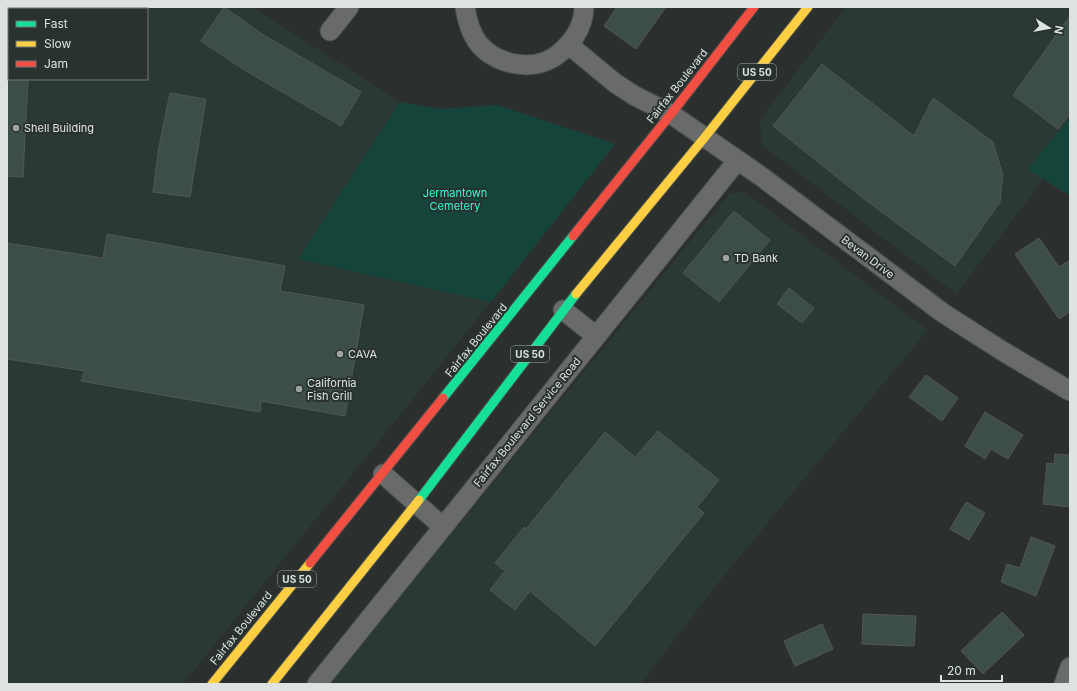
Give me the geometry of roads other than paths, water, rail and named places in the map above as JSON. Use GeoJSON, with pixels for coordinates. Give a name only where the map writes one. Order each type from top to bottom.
{"type":"FeatureCollection","features":[{"type":"Feature","properties":{"kind":"main road","name":"Fairfax Boulevard"},"geometry":{"type":"LineString","coordinates":[[212,684],[383,474],[671,114],[754,7]]}},
{"type":"Feature","properties":{"kind":"main road","name":"US 50"},"geometry":{"type":"LineString","coordinates":[[272,684],[416,504],[563,310],[705,137],[808,7]]}},
{"type":"Feature","properties":{"kind":"street"},"geometry":{"type":"LineString","coordinates":[[330,32],[349,7]]}},
{"type":"Feature","properties":{"kind":"street"},"geometry":{"type":"LineString","coordinates":[[465,7],[468,26],[478,44],[494,57],[513,64],[534,64],[553,58],[569,45],[579,29],[584,7]]}},
{"type":"Feature","properties":{"kind":"street","name":"Bevan Drive"},"geometry":{"type":"LineString","coordinates":[[569,45],[615,83],[636,96],[671,114],[768,182],[943,313],[1004,352],[1070,391]]}},
{"type":"Feature","properties":{"kind":"street","name":"Fairfax Boulevard Service Road"},"geometry":{"type":"LineString","coordinates":[[317,684],[738,161]]}},
{"type":"Feature","properties":{"kind":"street"},"geometry":{"type":"LineString","coordinates":[[563,310],[596,336]]}},
{"type":"Feature","properties":{"kind":"street"},"geometry":{"type":"LineString","coordinates":[[383,474],[443,527]]}},
{"type":"Feature","properties":{"kind":"street"},"geometry":{"type":"LineString","coordinates":[[1064,684],[1070,667]]}},
{"type":"Feature","properties":{"kind":"place","name":"Shell Building"},"geometry":{"type":"Point","coordinates":[16,128]}},
{"type":"Feature","properties":{"kind":"place","name":"TD Bank"},"geometry":{"type":"Point","coordinates":[726,258]}},
{"type":"Feature","properties":{"kind":"place","name":"CAVA"},"geometry":{"type":"Point","coordinates":[340,354]}},
{"type":"Feature","properties":{"kind":"place","name":"California Fish Grill"},"geometry":{"type":"Point","coordinates":[299,389]}},
{"type":"Feature","properties":{"kind":"park label","name":"Jermantown Cemetery"},"geometry":{"type":"Point","coordinates":[455,199]}}]}
